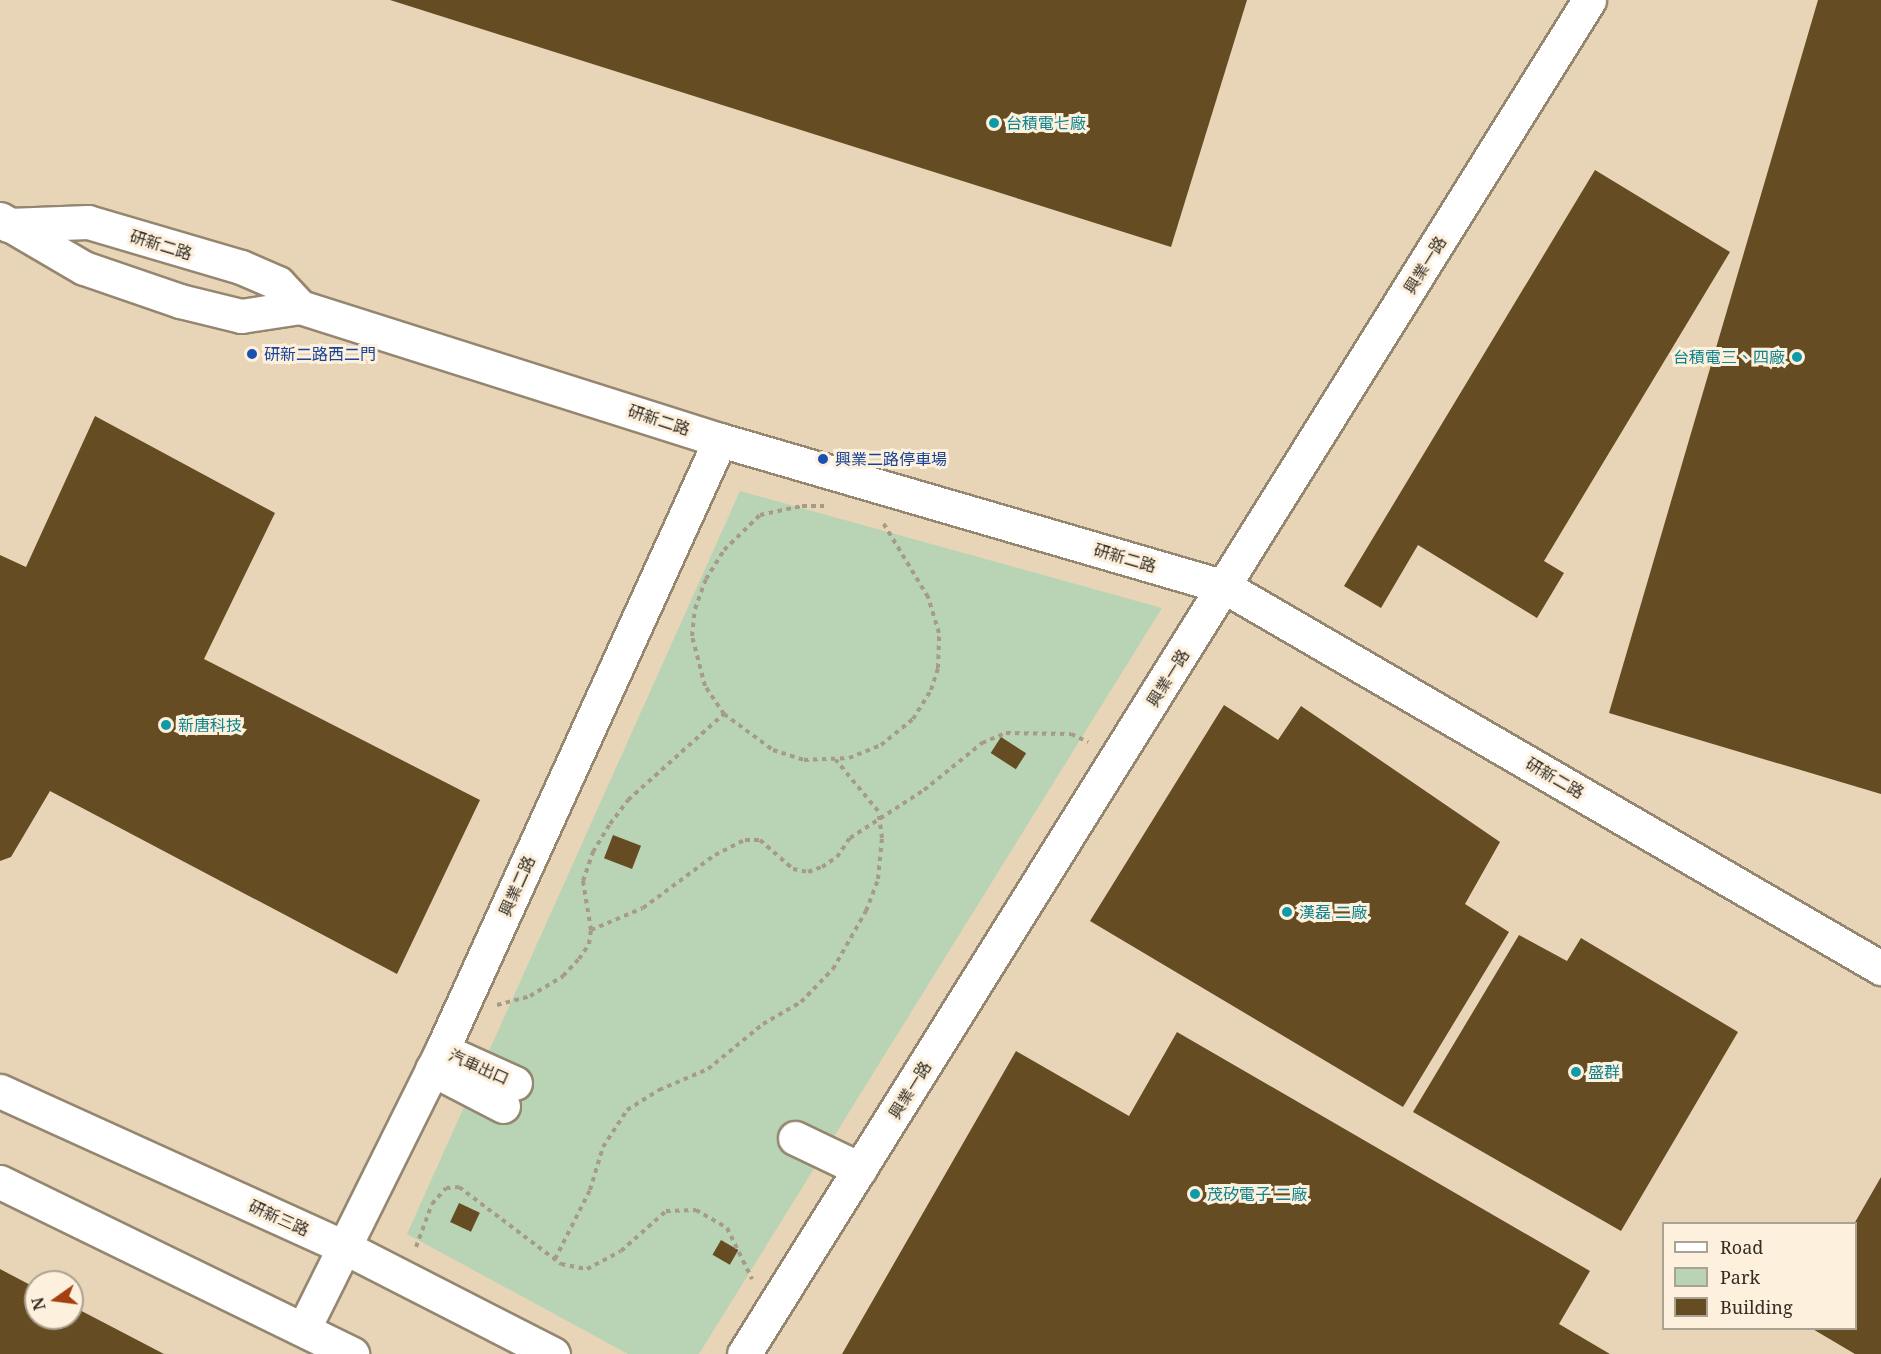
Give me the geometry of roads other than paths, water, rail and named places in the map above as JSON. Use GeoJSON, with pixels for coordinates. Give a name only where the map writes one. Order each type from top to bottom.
{"type":"FeatureCollection","features":[{"type":"Feature","properties":{"kind":"street","name":"興業一路"},"geometry":{"type":"LineString","coordinates":[[744,1354],[1225,587],[1589,0]]}},
{"type":"Feature","properties":{"kind":"street","name":"研新二路"},"geometry":{"type":"LineString","coordinates":[[3,222],[84,268],[180,301],[241,316],[300,307],[720,440],[1225,587],[1881,968]]}},
{"type":"Feature","properties":{"kind":"street","name":"研新二路"},"geometry":{"type":"LineString","coordinates":[[3,222],[88,222],[241,267],[278,283],[300,307]]}},
{"type":"Feature","properties":{"kind":"street","name":"興業二路"},"geometry":{"type":"LineString","coordinates":[[304,1328],[342,1246],[437,1060],[720,440]]}},
{"type":"Feature","properties":{"kind":"street","name":"汽車出口"},"geometry":{"type":"LineString","coordinates":[[437,1060],[509,1094]]}},
{"type":"Feature","properties":{"kind":"street","name":"研新三路"},"geometry":{"type":"LineString","coordinates":[[0,1091],[342,1246],[553,1354]]}},
{"type":"Feature","properties":{"kind":"street"},"geometry":{"type":"LineString","coordinates":[[795,1138],[860,1169]]}},
{"type":"Feature","properties":{"kind":"street"},"geometry":{"type":"LineString","coordinates":[[0,1182],[304,1328],[352,1354]]}},
{"type":"Feature","properties":{"kind":"place","name":"台積電七廠"},"geometry":{"type":"Point","coordinates":[994,123]}},
{"type":"Feature","properties":{"kind":"place","name":"研新二路西二門"},"geometry":{"type":"Point","coordinates":[252,354]}},
{"type":"Feature","properties":{"kind":"place","name":"台積電三、四廠"},"geometry":{"type":"Point","coordinates":[1797,357]}},
{"type":"Feature","properties":{"kind":"place","name":"興業二路停車場"},"geometry":{"type":"Point","coordinates":[823,459]}},
{"type":"Feature","properties":{"kind":"place","name":"新唐科技"},"geometry":{"type":"Point","coordinates":[166,725]}},
{"type":"Feature","properties":{"kind":"place","name":"漢磊 二廠"},"geometry":{"type":"Point","coordinates":[1287,912]}},
{"type":"Feature","properties":{"kind":"place","name":"盛群"},"geometry":{"type":"Point","coordinates":[1576,1072]}},
{"type":"Feature","properties":{"kind":"place","name":"茂矽電子 二廠"},"geometry":{"type":"Point","coordinates":[1195,1194]}}]}
